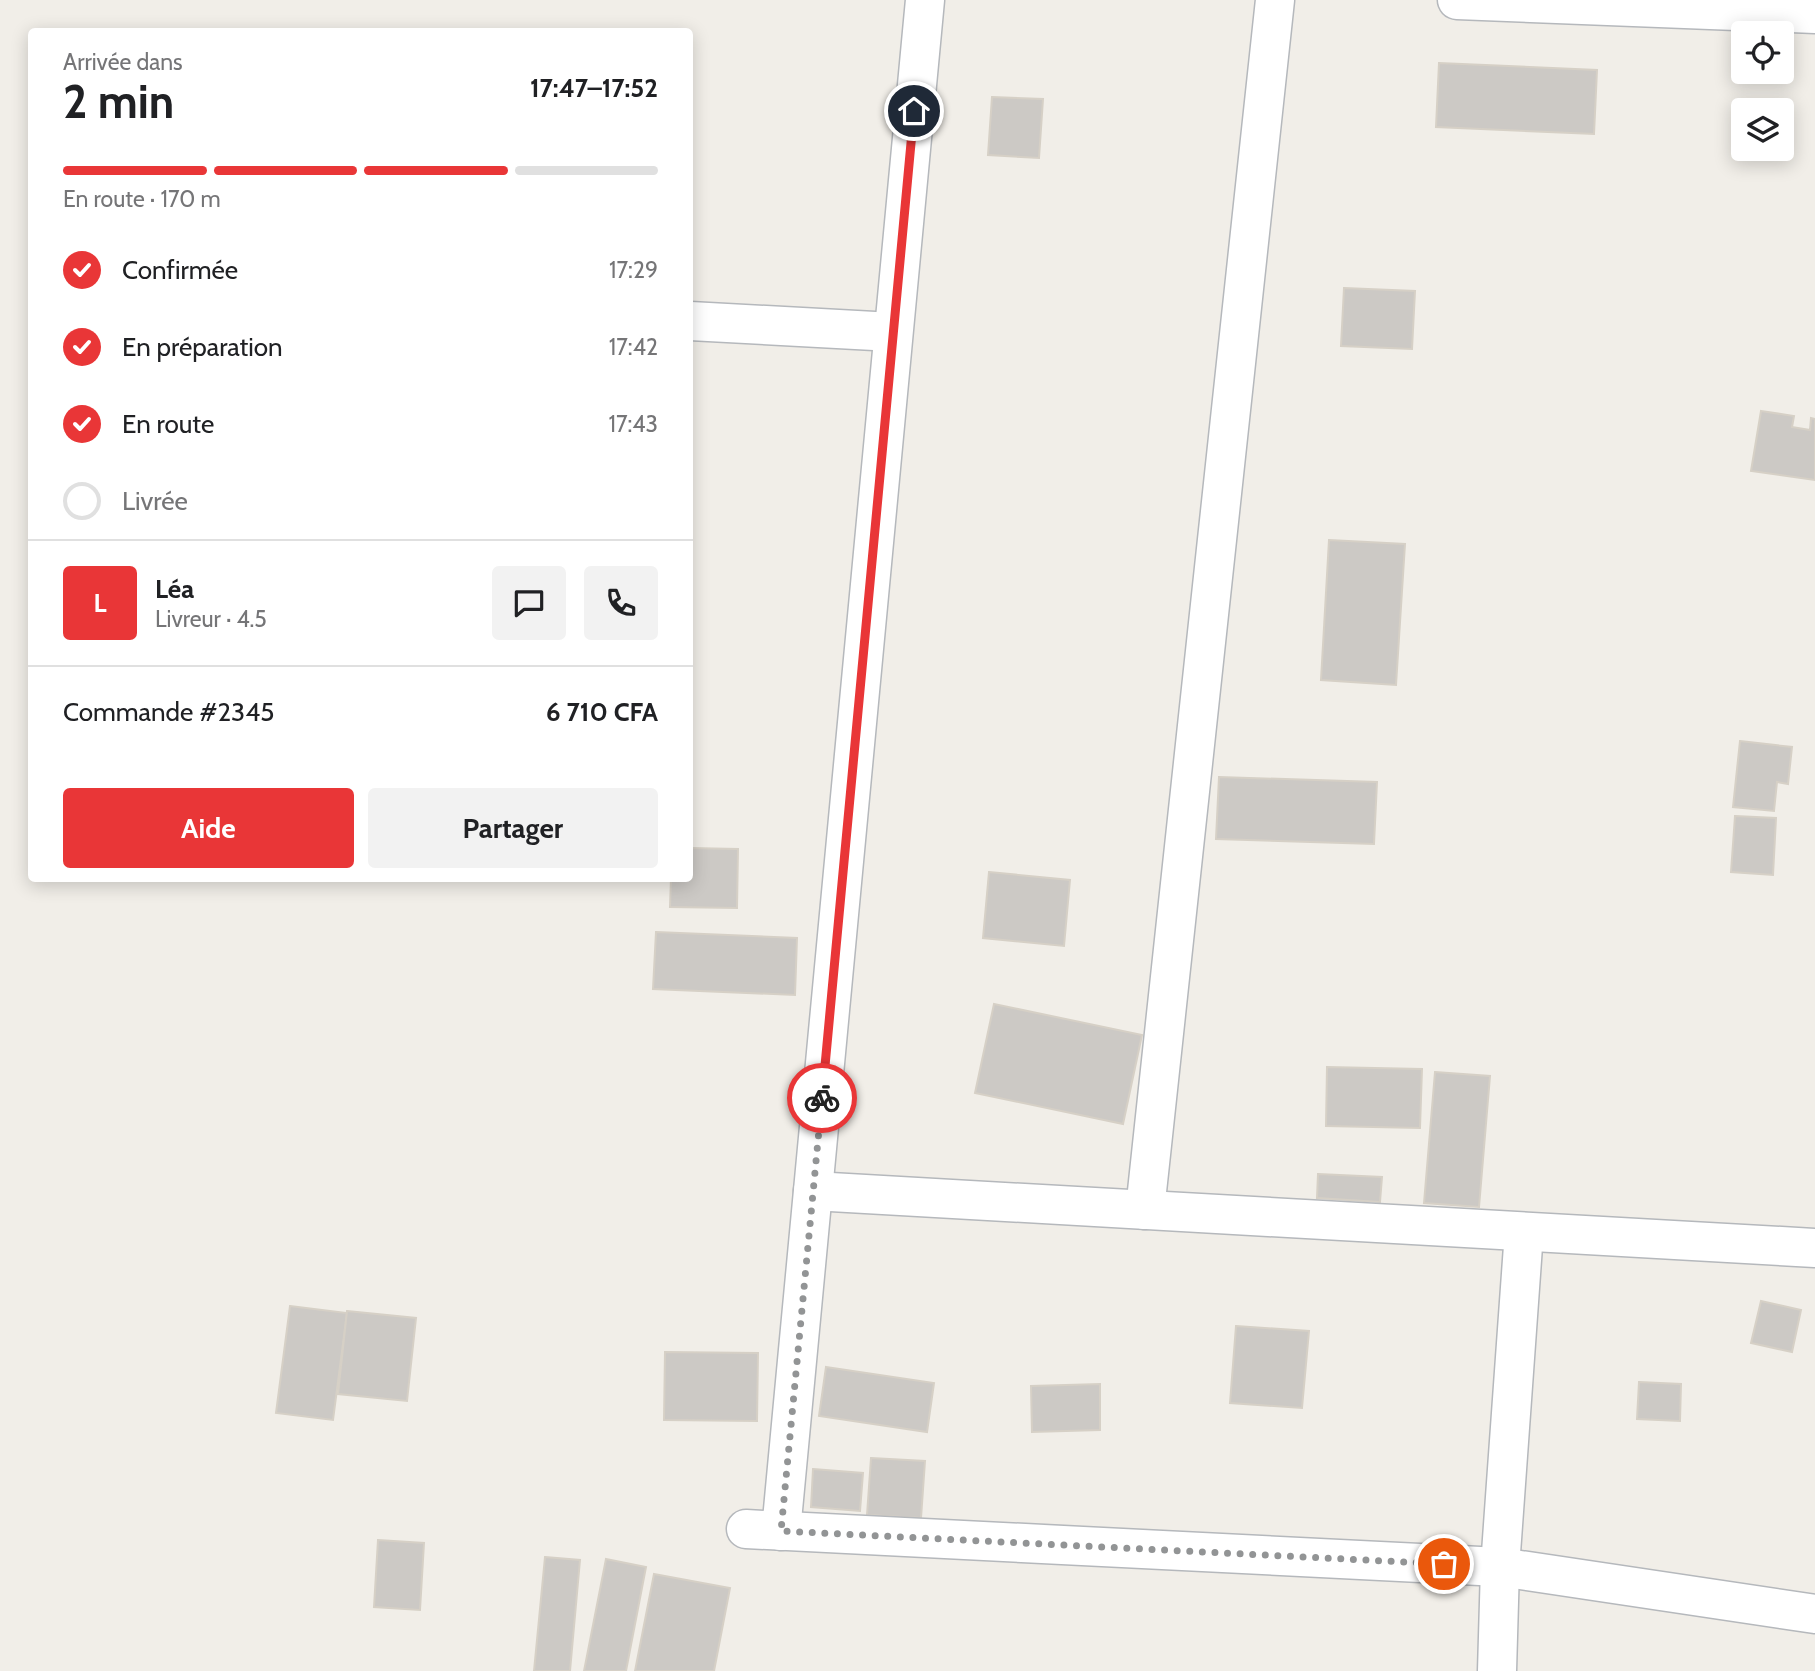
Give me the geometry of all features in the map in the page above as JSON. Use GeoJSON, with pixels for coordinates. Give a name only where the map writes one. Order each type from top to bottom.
{"type":"FeatureCollection","features":[{"type":"Feature","properties":{"kind":"street"},"geometry":{"type":"LineString","coordinates":[[925,0],[813,1191],[764,1530],[1500,1567],[1815,1614]]}},
{"type":"Feature","properties":{"kind":"street"},"geometry":{"type":"LineString","coordinates":[[1145,1210],[1275,0]]}},
{"type":"Feature","properties":{"kind":"street"},"geometry":{"type":"LineString","coordinates":[[1457,0],[1815,15]]}},
{"type":"Feature","properties":{"kind":"street"},"geometry":{"type":"LineString","coordinates":[[693,321],[893,332]]}},
{"type":"Feature","properties":{"kind":"street"},"geometry":{"type":"LineString","coordinates":[[813,1191],[1815,1248]]}},
{"type":"Feature","properties":{"kind":"street"},"geometry":{"type":"LineString","coordinates":[[1497,1671],[1500,1567],[1524,1232]]}},
{"type":"Feature","properties":{"kind":"building"},"geometry":{"type":"Polygon","coordinates":[[[1439,63],[1597,70],[1594,134],[1436,127],[1439,63]]]}},
{"type":"Feature","properties":{"kind":"building"},"geometry":{"type":"Polygon","coordinates":[[[992,97],[1043,99],[1039,158],[988,155],[992,97]]]}},
{"type":"Feature","properties":{"kind":"building"},"geometry":{"type":"Polygon","coordinates":[[[1344,288],[1415,291],[1412,349],[1341,346],[1344,288]]]}},
{"type":"Feature","properties":{"kind":"building"},"geometry":{"type":"Polygon","coordinates":[[[1761,411],[1794,416],[1792,427],[1810,430],[1811,418],[1815,419],[1815,480],[1751,471],[1761,411]]]}},
{"type":"Feature","properties":{"kind":"building"},"geometry":{"type":"Polygon","coordinates":[[[1329,540],[1405,544],[1396,685],[1321,680],[1329,540]]]}},
{"type":"Feature","properties":{"kind":"building"},"geometry":{"type":"Polygon","coordinates":[[[1740,741],[1792,747],[1788,784],[1777,782],[1774,811],[1733,807],[1740,741]]]}},
{"type":"Feature","properties":{"kind":"building"},"geometry":{"type":"Polygon","coordinates":[[[1219,777],[1377,782],[1374,844],[1216,839],[1219,777]]]}},
{"type":"Feature","properties":{"kind":"building"},"geometry":{"type":"Polygon","coordinates":[[[1735,816],[1776,818],[1773,875],[1731,872],[1735,816]]]}},
{"type":"Feature","properties":{"kind":"building"},"geometry":{"type":"Polygon","coordinates":[[[693,848],[738,849],[737,908],[670,907],[671,882],[693,882],[693,848]]]}},
{"type":"Feature","properties":{"kind":"building"},"geometry":{"type":"Polygon","coordinates":[[[989,872],[1070,880],[1064,946],[983,938],[989,872]]]}},
{"type":"Feature","properties":{"kind":"building"},"geometry":{"type":"Polygon","coordinates":[[[656,932],[797,938],[795,995],[653,989],[656,932]]]}},
{"type":"Feature","properties":{"kind":"building"},"geometry":{"type":"Polygon","coordinates":[[[994,1004],[1142,1035],[1123,1124],[975,1093],[994,1004]]]}},
{"type":"Feature","properties":{"kind":"building"},"geometry":{"type":"Polygon","coordinates":[[[1327,1067],[1422,1069],[1420,1128],[1326,1126],[1327,1067]]]}},
{"type":"Feature","properties":{"kind":"building"},"geometry":{"type":"Polygon","coordinates":[[[1435,1072],[1490,1076],[1479,1207],[1424,1203],[1435,1072]]]}},
{"type":"Feature","properties":{"kind":"building"},"geometry":{"type":"Polygon","coordinates":[[[1318,1174],[1382,1177],[1380,1202],[1317,1198],[1318,1174]]]}},
{"type":"Feature","properties":{"kind":"building"},"geometry":{"type":"Polygon","coordinates":[[[1761,1301],[1801,1310],[1792,1352],[1751,1343],[1761,1301]]]}},
{"type":"Feature","properties":{"kind":"building"},"geometry":{"type":"Polygon","coordinates":[[[290,1306],[347,1313],[333,1420],[276,1413],[290,1306]]]}},
{"type":"Feature","properties":{"kind":"building"},"geometry":{"type":"Polygon","coordinates":[[[347,1311],[416,1318],[407,1401],[338,1394],[347,1311]]]}},
{"type":"Feature","properties":{"kind":"building"},"geometry":{"type":"Polygon","coordinates":[[[1236,1326],[1309,1331],[1302,1408],[1230,1403],[1236,1326]]]}},
{"type":"Feature","properties":{"kind":"building"},"geometry":{"type":"Polygon","coordinates":[[[665,1352],[758,1353],[757,1421],[664,1420],[665,1352]]]}},
{"type":"Feature","properties":{"kind":"building"},"geometry":{"type":"Polygon","coordinates":[[[826,1367],[934,1383],[927,1432],[819,1416],[826,1367]]]}},
{"type":"Feature","properties":{"kind":"building"},"geometry":{"type":"Polygon","coordinates":[[[1639,1382],[1681,1384],[1680,1421],[1637,1419],[1639,1382]]]}},
{"type":"Feature","properties":{"kind":"building"},"geometry":{"type":"Polygon","coordinates":[[[1100,1384],[1100,1430],[1032,1432],[1031,1386],[1100,1384]]]}},
{"type":"Feature","properties":{"kind":"building"},"geometry":{"type":"Polygon","coordinates":[[[871,1458],[925,1461],[921,1518],[867,1515],[871,1458]]]}},
{"type":"Feature","properties":{"kind":"building"},"geometry":{"type":"Polygon","coordinates":[[[813,1469],[863,1473],[860,1511],[811,1507],[813,1469]]]}},
{"type":"Feature","properties":{"kind":"building"},"geometry":{"type":"Polygon","coordinates":[[[378,1540],[424,1543],[420,1610],[374,1607],[378,1540]]]}},
{"type":"Feature","properties":{"kind":"building"},"geometry":{"type":"Polygon","coordinates":[[[545,1557],[580,1560],[570,1671],[534,1671],[545,1557]]]}},
{"type":"Feature","properties":{"kind":"building"},"geometry":{"type":"Polygon","coordinates":[[[606,1559],[646,1567],[626,1671],[584,1671],[606,1559]]]}},
{"type":"Feature","properties":{"kind":"building"},"geometry":{"type":"Polygon","coordinates":[[[654,1574],[730,1588],[714,1671],[635,1671],[654,1574]]]}},
{"type":"Feature","properties":{"kind":"way so far"},"geometry":{"type":"LineString","coordinates":[[822,1098],[781,1531],[1444,1564]]}},
{"type":"Feature","properties":{"kind":"route"},"geometry":{"type":"LineString","coordinates":[[822,1098],[914,111]]}}]}
